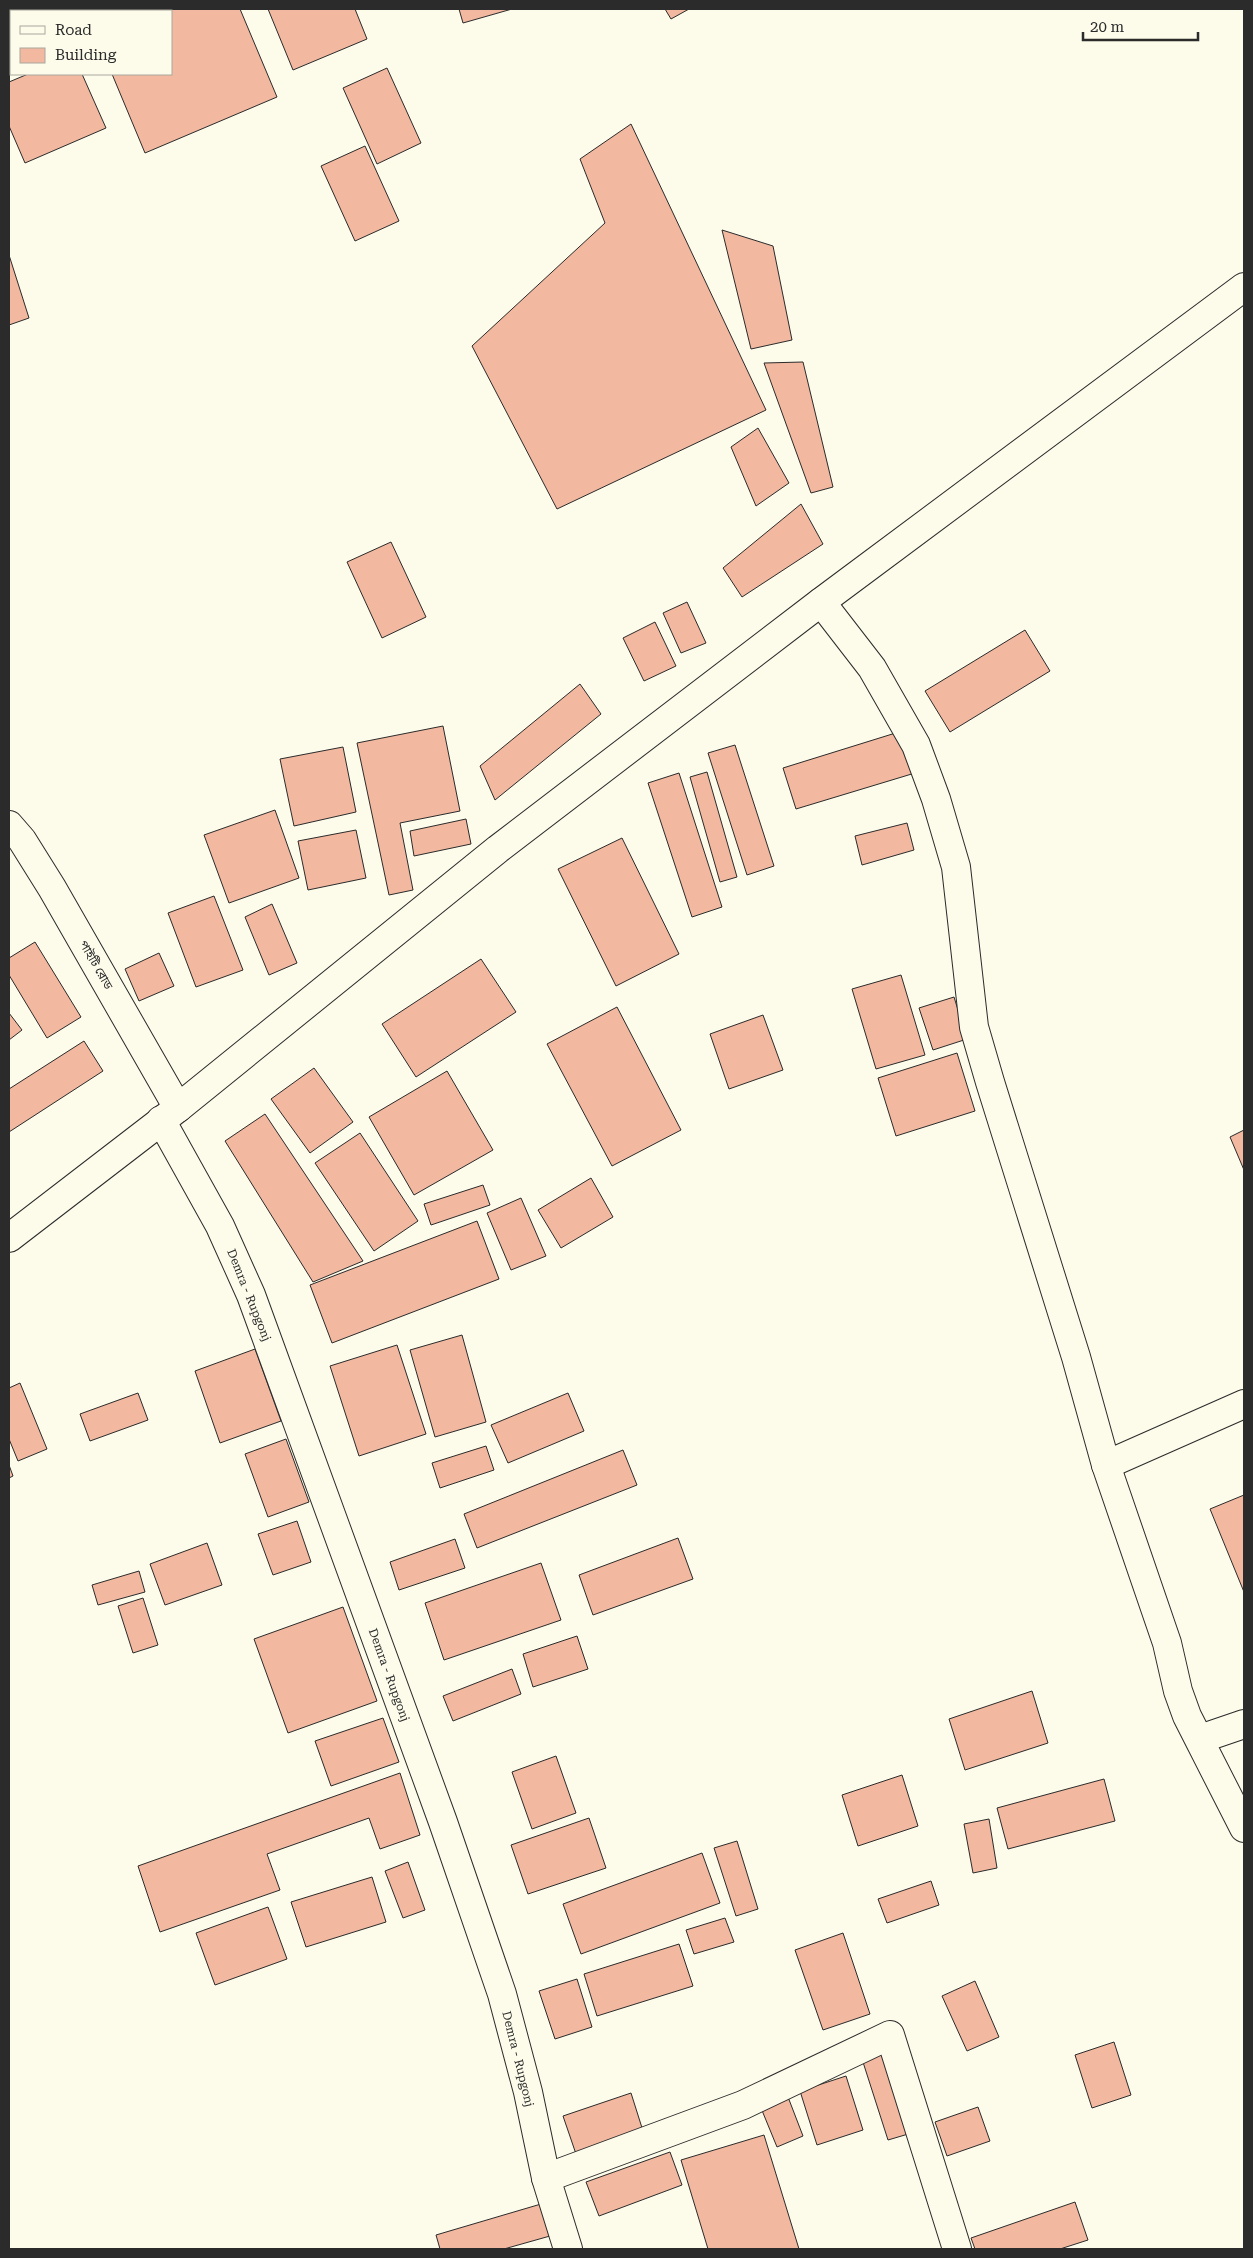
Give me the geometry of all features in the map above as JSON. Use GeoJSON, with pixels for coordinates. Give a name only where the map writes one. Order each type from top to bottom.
{"type":"FeatureCollection","features":[{"type":"Feature","properties":{"kind":"street"},"geometry":{"type":"LineString","coordinates":[[9,1238],[169,1114],[498,849],[821,602],[1244,286]]}},
{"type":"Feature","properties":{"kind":"street"},"geometry":{"type":"LineString","coordinates":[[821,602],[872,668],[916,745],[936,799],[956,867],[974,1027],[1076,1356],[1106,1465],[1166,1643],[1178,1691],[1187,1716],[1244,1828]]}},
{"type":"Feature","properties":{"kind":"street","name":"পাইটি রোড"},"geometry":{"type":"LineString","coordinates":[[9,825],[22,840],[52,888],[169,1114]]}},
{"type":"Feature","properties":{"kind":"street","name":"Demra - Rupgonj"},"geometry":{"type":"LineString","coordinates":[[169,1114],[252,1295],[443,1822],[502,1994],[528,2092],[546,2178],[568,2249]]}},
{"type":"Feature","properties":{"kind":"street"},"geometry":{"type":"LineString","coordinates":[[1106,1465],[1244,1404]]}},
{"type":"Feature","properties":{"kind":"street"},"geometry":{"type":"LineString","coordinates":[[1200,1739],[1244,1724]]}},
{"type":"Feature","properties":{"kind":"street"},"geometry":{"type":"LineString","coordinates":[[546,2178],[743,2105],[890,2035],[957,2249]]}},
{"type":"Feature","properties":{"kind":"building"},"geometry":{"type":"Polygon","coordinates":[[[9,9],[49,9],[10,10],[9,28],[9,9]]]}},
{"type":"Feature","properties":{"kind":"building"},"geometry":{"type":"Polygon","coordinates":[[[240,9],[277,97],[145,153],[112,75],[172,75],[172,10],[128,10],[240,9]]]}},
{"type":"Feature","properties":{"kind":"building"},"geometry":{"type":"Polygon","coordinates":[[[268,9],[355,9],[367,39],[293,70],[268,9]]]}},
{"type":"Feature","properties":{"kind":"building"},"geometry":{"type":"Polygon","coordinates":[[[459,9],[512,9],[463,23],[459,9]]]}},
{"type":"Feature","properties":{"kind":"building"},"geometry":{"type":"Polygon","coordinates":[[[665,9],[689,9],[671,19],[665,9]]]}},
{"type":"Feature","properties":{"kind":"building"},"geometry":{"type":"Polygon","coordinates":[[[387,68],[421,143],[377,164],[343,88],[387,68]]]}},
{"type":"Feature","properties":{"kind":"building"},"geometry":{"type":"Polygon","coordinates":[[[26,75],[82,75],[106,128],[25,163],[9,126],[9,82],[26,75]]]}},
{"type":"Feature","properties":{"kind":"building"},"geometry":{"type":"Polygon","coordinates":[[[631,124],[766,410],[557,509],[472,346],[605,223],[580,159],[631,124]]]}},
{"type":"Feature","properties":{"kind":"building"},"geometry":{"type":"Polygon","coordinates":[[[365,146],[399,221],[355,241],[321,166],[365,146]]]}},
{"type":"Feature","properties":{"kind":"building"},"geometry":{"type":"Polygon","coordinates":[[[722,230],[773,246],[792,340],[751,349],[722,230]]]}},
{"type":"Feature","properties":{"kind":"building"},"geometry":{"type":"Polygon","coordinates":[[[9,255],[29,318],[9,325],[9,255]]]}},
{"type":"Feature","properties":{"kind":"building"},"geometry":{"type":"Polygon","coordinates":[[[803,362],[833,487],[811,493],[764,363],[803,362]]]}},
{"type":"Feature","properties":{"kind":"building"},"geometry":{"type":"Polygon","coordinates":[[[758,428],[789,483],[756,506],[731,447],[758,428]]]}},
{"type":"Feature","properties":{"kind":"building"},"geometry":{"type":"Polygon","coordinates":[[[801,504],[823,544],[742,597],[723,568],[801,504]]]}},
{"type":"Feature","properties":{"kind":"building"},"geometry":{"type":"Polygon","coordinates":[[[391,542],[426,617],[382,638],[347,562],[391,542]]]}},
{"type":"Feature","properties":{"kind":"building"},"geometry":{"type":"Polygon","coordinates":[[[687,602],[706,643],[681,653],[663,613],[687,602]]]}},
{"type":"Feature","properties":{"kind":"building"},"geometry":{"type":"Polygon","coordinates":[[[655,622],[676,666],[644,681],[623,638],[655,622]]]}},
{"type":"Feature","properties":{"kind":"building"},"geometry":{"type":"Polygon","coordinates":[[[1025,630],[1050,671],[950,732],[925,691],[1025,630]]]}},
{"type":"Feature","properties":{"kind":"building"},"geometry":{"type":"Polygon","coordinates":[[[580,684],[601,714],[495,800],[480,766],[580,684]]]}},
{"type":"Feature","properties":{"kind":"building"},"geometry":{"type":"Polygon","coordinates":[[[443,726],[460,811],[400,823],[413,890],[389,895],[357,743],[443,726]]]}},
{"type":"Feature","properties":{"kind":"building"},"geometry":{"type":"Polygon","coordinates":[[[902,731],[915,773],[796,809],[783,768],[902,731]]]}},
{"type":"Feature","properties":{"kind":"building"},"geometry":{"type":"Polygon","coordinates":[[[735,745],[774,866],[747,875],[708,753],[735,745]]]}},
{"type":"Feature","properties":{"kind":"building"},"geometry":{"type":"Polygon","coordinates":[[[343,747],[356,812],[294,826],[280,759],[343,747]]]}},
{"type":"Feature","properties":{"kind":"building"},"geometry":{"type":"Polygon","coordinates":[[[707,772],[737,877],[720,882],[690,777],[707,772]]]}},
{"type":"Feature","properties":{"kind":"building"},"geometry":{"type":"Polygon","coordinates":[[[679,773],[722,907],[692,917],[648,783],[679,773]]]}},
{"type":"Feature","properties":{"kind":"building"},"geometry":{"type":"Polygon","coordinates":[[[275,810],[299,878],[229,903],[204,835],[275,810]]]}},
{"type":"Feature","properties":{"kind":"building"},"geometry":{"type":"Polygon","coordinates":[[[466,819],[471,844],[414,856],[410,831],[466,819]]]}},
{"type":"Feature","properties":{"kind":"building"},"geometry":{"type":"Polygon","coordinates":[[[907,823],[914,850],[862,865],[855,836],[907,823]]]}},
{"type":"Feature","properties":{"kind":"building"},"geometry":{"type":"Polygon","coordinates":[[[356,830],[366,878],[308,890],[298,841],[356,830]]]}},
{"type":"Feature","properties":{"kind":"building"},"geometry":{"type":"Polygon","coordinates":[[[622,838],[679,954],[616,986],[558,869],[622,838]]]}},
{"type":"Feature","properties":{"kind":"building"},"geometry":{"type":"Polygon","coordinates":[[[214,896],[243,970],[196,987],[168,913],[214,896]]]}},
{"type":"Feature","properties":{"kind":"building"},"geometry":{"type":"Polygon","coordinates":[[[272,904],[297,963],[269,975],[245,917],[272,904]]]}},
{"type":"Feature","properties":{"kind":"building"},"geometry":{"type":"Polygon","coordinates":[[[35,942],[81,1017],[47,1038],[9,975],[9,958],[35,942]]]}},
{"type":"Feature","properties":{"kind":"building"},"geometry":{"type":"Polygon","coordinates":[[[159,953],[174,986],[139,1001],[125,969],[159,953]]]}},
{"type":"Feature","properties":{"kind":"building"},"geometry":{"type":"Polygon","coordinates":[[[481,959],[516,1012],[416,1077],[382,1024],[481,959]]]}},
{"type":"Feature","properties":{"kind":"building"},"geometry":{"type":"Polygon","coordinates":[[[901,975],[925,1055],[876,1069],[852,989],[901,975]]]}},
{"type":"Feature","properties":{"kind":"building"},"geometry":{"type":"Polygon","coordinates":[[[954,997],[967,1039],[933,1050],[919,1008],[954,997]]]}},
{"type":"Feature","properties":{"kind":"building"},"geometry":{"type":"Polygon","coordinates":[[[617,1007],[681,1130],[612,1166],[547,1044],[617,1007]]]}},
{"type":"Feature","properties":{"kind":"building"},"geometry":{"type":"Polygon","coordinates":[[[9,1013],[22,1030],[9,1040],[9,1013]]]}},
{"type":"Feature","properties":{"kind":"building"},"geometry":{"type":"Polygon","coordinates":[[[763,1015],[783,1070],[729,1089],[710,1034],[763,1015]]]}},
{"type":"Feature","properties":{"kind":"building"},"geometry":{"type":"Polygon","coordinates":[[[84,1041],[103,1071],[9,1132],[9,1089],[84,1041]]]}},
{"type":"Feature","properties":{"kind":"building"},"geometry":{"type":"Polygon","coordinates":[[[957,1053],[975,1111],[896,1136],[878,1078],[957,1053]]]}},
{"type":"Feature","properties":{"kind":"building"},"geometry":{"type":"Polygon","coordinates":[[[314,1068],[353,1122],[310,1153],[271,1099],[314,1068]]]}},
{"type":"Feature","properties":{"kind":"building"},"geometry":{"type":"Polygon","coordinates":[[[447,1071],[493,1150],[414,1195],[369,1117],[447,1071]]]}},
{"type":"Feature","properties":{"kind":"building"},"geometry":{"type":"Polygon","coordinates":[[[265,1114],[363,1261],[313,1282],[225,1141],[265,1114]]]}},
{"type":"Feature","properties":{"kind":"building"},"geometry":{"type":"Polygon","coordinates":[[[1244,1130],[1244,1170],[1230,1137],[1244,1130]]]}},
{"type":"Feature","properties":{"kind":"building"},"geometry":{"type":"Polygon","coordinates":[[[360,1133],[418,1221],[374,1251],[315,1163],[360,1133]]]}},
{"type":"Feature","properties":{"kind":"building"},"geometry":{"type":"Polygon","coordinates":[[[591,1178],[613,1217],[561,1248],[538,1210],[591,1178]]]}},
{"type":"Feature","properties":{"kind":"building"},"geometry":{"type":"Polygon","coordinates":[[[483,1185],[490,1205],[431,1225],[424,1204],[483,1185]]]}},
{"type":"Feature","properties":{"kind":"building"},"geometry":{"type":"Polygon","coordinates":[[[521,1198],[546,1256],[511,1270],[487,1213],[521,1198]]]}},
{"type":"Feature","properties":{"kind":"building"},"geometry":{"type":"Polygon","coordinates":[[[477,1221],[499,1279],[332,1343],[310,1285],[477,1221]]]}},
{"type":"Feature","properties":{"kind":"building"},"geometry":{"type":"Polygon","coordinates":[[[462,1335],[486,1422],[435,1437],[410,1350],[462,1335]]]}},
{"type":"Feature","properties":{"kind":"building"},"geometry":{"type":"Polygon","coordinates":[[[397,1345],[426,1434],[359,1456],[330,1366],[397,1345]]]}},
{"type":"Feature","properties":{"kind":"building"},"geometry":{"type":"Polygon","coordinates":[[[255,1349],[281,1421],[220,1443],[195,1371],[255,1349]]]}},
{"type":"Feature","properties":{"kind":"building"},"geometry":{"type":"Polygon","coordinates":[[[20,1383],[47,1449],[18,1461],[9,1439],[9,1388],[20,1383]]]}},
{"type":"Feature","properties":{"kind":"building"},"geometry":{"type":"Polygon","coordinates":[[[138,1393],[148,1420],[90,1441],[80,1414],[138,1393]]]}},
{"type":"Feature","properties":{"kind":"building"},"geometry":{"type":"Polygon","coordinates":[[[568,1393],[584,1431],[508,1463],[491,1425],[568,1393]]]}},
{"type":"Feature","properties":{"kind":"building"},"geometry":{"type":"Polygon","coordinates":[[[286,1439],[309,1502],[268,1517],[245,1454],[286,1439]]]}},
{"type":"Feature","properties":{"kind":"building"},"geometry":{"type":"Polygon","coordinates":[[[486,1446],[494,1470],[440,1488],[432,1463],[486,1446]]]}},
{"type":"Feature","properties":{"kind":"building"},"geometry":{"type":"Polygon","coordinates":[[[623,1450],[637,1485],[477,1548],[464,1514],[623,1450]]]}},
{"type":"Feature","properties":{"kind":"building"},"geometry":{"type":"Polygon","coordinates":[[[9,1465],[13,1476],[9,1478],[9,1465]]]}},
{"type":"Feature","properties":{"kind":"building"},"geometry":{"type":"Polygon","coordinates":[[[1244,1495],[1244,1592],[1210,1509],[1244,1495]]]}},
{"type":"Feature","properties":{"kind":"building"},"geometry":{"type":"Polygon","coordinates":[[[297,1521],[311,1562],[273,1575],[258,1534],[297,1521]]]}},
{"type":"Feature","properties":{"kind":"building"},"geometry":{"type":"Polygon","coordinates":[[[678,1538],[693,1579],[593,1615],[579,1575],[678,1538]]]}},
{"type":"Feature","properties":{"kind":"building"},"geometry":{"type":"Polygon","coordinates":[[[455,1539],[465,1568],[399,1590],[390,1562],[455,1539]]]}},
{"type":"Feature","properties":{"kind":"building"},"geometry":{"type":"Polygon","coordinates":[[[207,1543],[222,1585],[165,1605],[150,1564],[207,1543]]]}},
{"type":"Feature","properties":{"kind":"building"},"geometry":{"type":"Polygon","coordinates":[[[541,1563],[561,1620],[444,1660],[425,1603],[541,1563]]]}},
{"type":"Feature","properties":{"kind":"building"},"geometry":{"type":"Polygon","coordinates":[[[139,1571],[145,1592],[98,1605],[92,1585],[139,1571]]]}},
{"type":"Feature","properties":{"kind":"building"},"geometry":{"type":"Polygon","coordinates":[[[143,1598],[158,1645],[133,1653],[118,1606],[143,1598]]]}},
{"type":"Feature","properties":{"kind":"building"},"geometry":{"type":"Polygon","coordinates":[[[343,1607],[377,1701],[288,1733],[254,1639],[343,1607]]]}},
{"type":"Feature","properties":{"kind":"building"},"geometry":{"type":"Polygon","coordinates":[[[577,1636],[588,1669],[533,1687],[523,1654],[577,1636]]]}},
{"type":"Feature","properties":{"kind":"building"},"geometry":{"type":"Polygon","coordinates":[[[512,1669],[521,1694],[453,1721],[443,1696],[512,1669]]]}},
{"type":"Feature","properties":{"kind":"building"},"geometry":{"type":"Polygon","coordinates":[[[1032,1691],[1048,1743],[965,1770],[949,1719],[1032,1691]]]}},
{"type":"Feature","properties":{"kind":"building"},"geometry":{"type":"Polygon","coordinates":[[[383,1718],[399,1762],[331,1786],[315,1741],[383,1718]]]}},
{"type":"Feature","properties":{"kind":"building"},"geometry":{"type":"Polygon","coordinates":[[[556,1756],[576,1813],[532,1829],[512,1772],[556,1756]]]}},
{"type":"Feature","properties":{"kind":"building"},"geometry":{"type":"Polygon","coordinates":[[[400,1773],[420,1835],[380,1849],[369,1818],[267,1854],[280,1890],[160,1932],[138,1866],[400,1773]]]}},
{"type":"Feature","properties":{"kind":"building"},"geometry":{"type":"Polygon","coordinates":[[[902,1775],[918,1826],[858,1846],[842,1795],[902,1775]]]}},
{"type":"Feature","properties":{"kind":"building"},"geometry":{"type":"Polygon","coordinates":[[[1104,1779],[1115,1821],[1008,1849],[997,1808],[1104,1779]]]}},
{"type":"Feature","properties":{"kind":"building"},"geometry":{"type":"Polygon","coordinates":[[[589,1818],[606,1868],[528,1894],[511,1845],[589,1818]]]}},
{"type":"Feature","properties":{"kind":"building"},"geometry":{"type":"Polygon","coordinates":[[[989,1819],[997,1868],[973,1873],[964,1824],[989,1819]]]}},
{"type":"Feature","properties":{"kind":"building"},"geometry":{"type":"Polygon","coordinates":[[[737,1841],[758,1909],[736,1916],[714,1848],[737,1841]]]}},
{"type":"Feature","properties":{"kind":"building"},"geometry":{"type":"Polygon","coordinates":[[[702,1853],[720,1903],[581,1954],[563,1904],[702,1853]]]}},
{"type":"Feature","properties":{"kind":"building"},"geometry":{"type":"Polygon","coordinates":[[[408,1862],[425,1910],[403,1918],[385,1871],[408,1862]]]}},
{"type":"Feature","properties":{"kind":"building"},"geometry":{"type":"Polygon","coordinates":[[[372,1877],[386,1922],[306,1947],[291,1902],[372,1877]]]}},
{"type":"Feature","properties":{"kind":"building"},"geometry":{"type":"Polygon","coordinates":[[[931,1881],[939,1905],[887,1923],[878,1899],[931,1881]]]}},
{"type":"Feature","properties":{"kind":"building"},"geometry":{"type":"Polygon","coordinates":[[[268,1907],[287,1959],[215,1985],[196,1933],[268,1907]]]}},
{"type":"Feature","properties":{"kind":"building"},"geometry":{"type":"Polygon","coordinates":[[[725,1918],[734,1942],[694,1954],[686,1930],[725,1918]]]}},
{"type":"Feature","properties":{"kind":"building"},"geometry":{"type":"Polygon","coordinates":[[[843,1933],[870,2014],[823,2030],[795,1950],[843,1933]]]}},
{"type":"Feature","properties":{"kind":"building"},"geometry":{"type":"Polygon","coordinates":[[[679,1944],[693,1986],[597,2016],[584,1974],[679,1944]]]}},
{"type":"Feature","properties":{"kind":"building"},"geometry":{"type":"Polygon","coordinates":[[[577,1979],[592,2027],[555,2039],[539,1991],[577,1979]]]}},
{"type":"Feature","properties":{"kind":"building"},"geometry":{"type":"Polygon","coordinates":[[[975,1981],[999,2037],[967,2051],[942,1996],[975,1981]]]}},
{"type":"Feature","properties":{"kind":"building"},"geometry":{"type":"Polygon","coordinates":[[[1114,2042],[1131,2095],[1092,2108],[1075,2055],[1114,2042]]]}},
{"type":"Feature","properties":{"kind":"building"},"geometry":{"type":"Polygon","coordinates":[[[888,2051],[915,2132],[888,2140],[862,2059],[888,2051]]]}},
{"type":"Feature","properties":{"kind":"building"},"geometry":{"type":"Polygon","coordinates":[[[846,2076],[863,2130],[817,2145],[800,2091],[846,2076]]]}},
{"type":"Feature","properties":{"kind":"building"},"geometry":{"type":"Polygon","coordinates":[[[631,2093],[643,2131],[576,2154],[563,2116],[631,2093]]]}},
{"type":"Feature","properties":{"kind":"building"},"geometry":{"type":"Polygon","coordinates":[[[788,2097],[803,2136],[777,2147],[761,2108],[788,2097]]]}},
{"type":"Feature","properties":{"kind":"building"},"geometry":{"type":"Polygon","coordinates":[[[978,2107],[990,2141],[947,2156],[935,2122],[978,2107]]]}},
{"type":"Feature","properties":{"kind":"building"},"geometry":{"type":"Polygon","coordinates":[[[764,2135],[799,2249],[708,2249],[681,2160],[764,2135]]]}},
{"type":"Feature","properties":{"kind":"building"},"geometry":{"type":"Polygon","coordinates":[[[670,2152],[682,2185],[599,2216],[586,2182],[670,2152]]]}},
{"type":"Feature","properties":{"kind":"building"},"geometry":{"type":"Polygon","coordinates":[[[1075,2202],[1088,2240],[1060,2249],[975,2249],[971,2238],[1075,2202]]]}},
{"type":"Feature","properties":{"kind":"building"},"geometry":{"type":"Polygon","coordinates":[[[541,2204],[550,2236],[504,2249],[440,2249],[436,2235],[541,2204]]]}}]}
